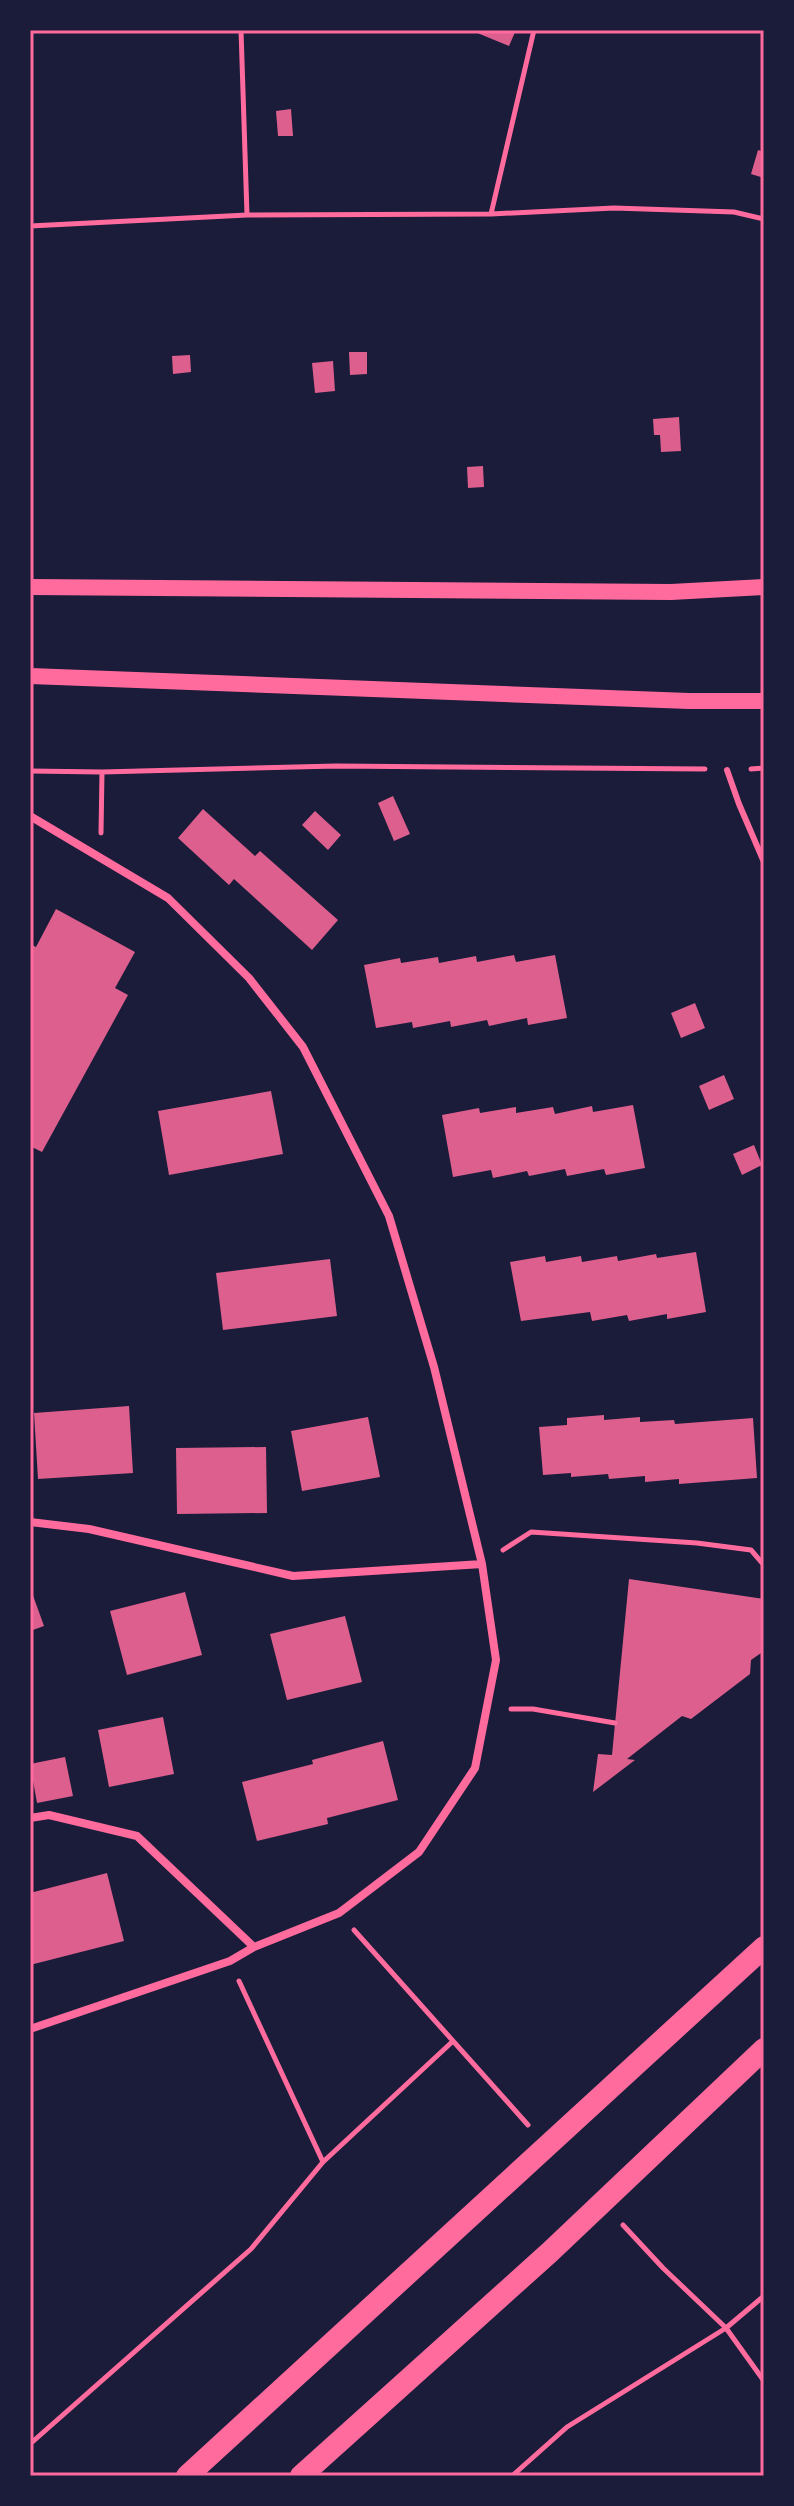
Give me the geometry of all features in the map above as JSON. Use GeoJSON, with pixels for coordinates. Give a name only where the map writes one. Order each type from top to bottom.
{"type":"FeatureCollection","features":[{"type":"Feature","properties":{"kind":"highway"},"geometry":{"type":"LineString","coordinates":[[187,2476],[764,1947]]}},
{"type":"Feature","properties":{"kind":"highway"},"geometry":{"type":"LineString","coordinates":[[301,2476],[550,2252],[764,2049]]}},
{"type":"Feature","properties":{"kind":"main road"},"geometry":{"type":"LineString","coordinates":[[30,587],[671,592],[764,587]]}},
{"type":"Feature","properties":{"kind":"main road"},"geometry":{"type":"LineString","coordinates":[[30,676],[689,701],[764,701]]}},
{"type":"Feature","properties":{"kind":"street"},"geometry":{"type":"LineString","coordinates":[[30,816],[168,898],[249,978],[303,1047],[389,1216],[434,1367],[482,1564],[496,1660],[475,1768],[419,1852],[339,1913],[254,1947],[230,1961],[30,2029]]}},
{"type":"Feature","properties":{"kind":"street"},"geometry":{"type":"LineString","coordinates":[[30,1522],[89,1529],[293,1576],[482,1564]]}},
{"type":"Feature","properties":{"kind":"street"},"geometry":{"type":"LineString","coordinates":[[30,1818],[49,1815],[137,1836],[254,1947]]}},
{"type":"Feature","properties":{"kind":"lane"},"geometry":{"type":"LineString","coordinates":[[727,770],[764,862]]}},
{"type":"Feature","properties":{"kind":"path"},"geometry":{"type":"LineString","coordinates":[[241,30],[247,215]]}},
{"type":"Feature","properties":{"kind":"path"},"geometry":{"type":"LineString","coordinates":[[491,214],[534,30]]}},
{"type":"Feature","properties":{"kind":"path"},"geometry":{"type":"LineString","coordinates":[[30,226],[247,215],[491,214],[614,208],[734,212],[764,219]]}},
{"type":"Feature","properties":{"kind":"path"},"geometry":{"type":"LineString","coordinates":[[30,771],[336,766],[727,770]]}},
{"type":"Feature","properties":{"kind":"path"},"geometry":{"type":"LineString","coordinates":[[100,858],[102,772]]}},
{"type":"Feature","properties":{"kind":"path"},"geometry":{"type":"LineString","coordinates":[[482,1564],[531,1532],[697,1543],[751,1550],[764,1565]]}},
{"type":"Feature","properties":{"kind":"path"},"geometry":{"type":"LineString","coordinates":[[533,1709],[615,1723]]}},
{"type":"Feature","properties":{"kind":"path"},"geometry":{"type":"LineString","coordinates":[[339,1913],[533,2130]]}},
{"type":"Feature","properties":{"kind":"path"},"geometry":{"type":"LineString","coordinates":[[230,1961],[323,2162]]}},
{"type":"Feature","properties":{"kind":"path"},"geometry":{"type":"LineString","coordinates":[[30,2444],[251,2249],[323,2162],[452,2042]]}},
{"type":"Feature","properties":{"kind":"path"},"geometry":{"type":"LineString","coordinates":[[619,2222],[726,2328],[764,2381]]}},
{"type":"Feature","properties":{"kind":"path"},"geometry":{"type":"LineString","coordinates":[[512,2476],[567,2427],[726,2328],[764,2296]]}},
{"type":"Feature","properties":{"kind":"building"},"geometry":{"type":"Polygon","coordinates":[[[470,30],[516,30],[509,46],[470,30]]]}},
{"type":"Feature","properties":{"kind":"building"},"geometry":{"type":"Polygon","coordinates":[[[291,109],[293,136],[278,136],[276,111],[291,109]]]}},
{"type":"Feature","properties":{"kind":"building"},"geometry":{"type":"Polygon","coordinates":[[[758,150],[764,152],[764,178],[751,174],[758,150]]]}},
{"type":"Feature","properties":{"kind":"building"},"geometry":{"type":"Polygon","coordinates":[[[349,352],[367,352],[367,374],[350,375],[349,352]]]}},
{"type":"Feature","properties":{"kind":"building"},"geometry":{"type":"Polygon","coordinates":[[[190,355],[191,372],[173,374],[172,356],[190,355]]]}},
{"type":"Feature","properties":{"kind":"building"},"geometry":{"type":"Polygon","coordinates":[[[333,361],[335,391],[315,393],[312,363],[333,361]]]}},
{"type":"Feature","properties":{"kind":"building"},"geometry":{"type":"Polygon","coordinates":[[[679,417],[681,451],[661,452],[660,435],[654,435],[653,419],[679,417]]]}},
{"type":"Feature","properties":{"kind":"building"},"geometry":{"type":"Polygon","coordinates":[[[483,466],[484,487],[468,488],[467,467],[483,466]]]}},
{"type":"Feature","properties":{"kind":"building"},"geometry":{"type":"Polygon","coordinates":[[[393,796],[410,834],[394,841],[378,803],[393,796]]]}},
{"type":"Feature","properties":{"kind":"building"},"geometry":{"type":"Polygon","coordinates":[[[203,809],[255,856],[260,851],[338,920],[312,950],[234,879],[229,885],[178,838],[203,809]]]}},
{"type":"Feature","properties":{"kind":"building"},"geometry":{"type":"Polygon","coordinates":[[[315,811],[341,835],[328,850],[302,825],[315,811]]]}},
{"type":"Feature","properties":{"kind":"building"},"geometry":{"type":"Polygon","coordinates":[[[56,909],[135,952],[115,988],[128,995],[42,1152],[30,1146],[30,944],[36,947],[56,909]]]}},
{"type":"Feature","properties":{"kind":"building"},"geometry":{"type":"Polygon","coordinates":[[[514,955],[516,962],[555,955],[567,1018],[528,1025],[527,1018],[489,1026],[487,1020],[451,1027],[450,1021],[413,1028],[412,1022],[376,1028],[364,965],[400,958],[401,963],[438,957],[439,963],[476,956],[477,962],[514,955]]]}},
{"type":"Feature","properties":{"kind":"building"},"geometry":{"type":"Polygon","coordinates":[[[695,1003],[705,1028],[681,1038],[671,1013],[695,1003]]]}},
{"type":"Feature","properties":{"kind":"building"},"geometry":{"type":"Polygon","coordinates":[[[724,1075],[734,1099],[709,1110],[699,1086],[724,1075]]]}},
{"type":"Feature","properties":{"kind":"building"},"geometry":{"type":"Polygon","coordinates":[[[271,1091],[283,1154],[169,1175],[158,1111],[271,1091]]]}},
{"type":"Feature","properties":{"kind":"building"},"geometry":{"type":"Polygon","coordinates":[[[633,1105],[645,1168],[606,1175],[604,1169],[567,1176],[565,1169],[529,1176],[527,1171],[493,1178],[491,1170],[453,1177],[442,1115],[479,1108],[480,1113],[516,1107],[516,1113],[553,1107],[555,1114],[592,1106],[593,1112],[633,1105]]]}},
{"type":"Feature","properties":{"kind":"building"},"geometry":{"type":"Polygon","coordinates":[[[754,1145],[762,1165],[742,1175],[733,1154],[754,1145]]]}},
{"type":"Feature","properties":{"kind":"building"},"geometry":{"type":"Polygon","coordinates":[[[696,1252],[706,1312],[667,1319],[667,1314],[629,1321],[627,1315],[592,1321],[590,1312],[521,1321],[510,1262],[545,1256],[546,1262],[581,1256],[582,1262],[617,1256],[618,1261],[656,1254],[657,1258],[696,1252]]]}},
{"type":"Feature","properties":{"kind":"building"},"geometry":{"type":"Polygon","coordinates":[[[330,1259],[337,1316],[223,1330],[216,1273],[330,1259]]]}},
{"type":"Feature","properties":{"kind":"building"},"geometry":{"type":"Polygon","coordinates":[[[129,1406],[133,1473],[38,1479],[34,1413],[129,1406]]]}},
{"type":"Feature","properties":{"kind":"building"},"geometry":{"type":"Polygon","coordinates":[[[604,1415],[604,1420],[640,1417],[640,1422],[674,1420],[675,1424],[753,1418],[757,1478],[679,1484],[679,1479],[645,1482],[645,1476],[609,1479],[608,1474],[571,1477],[571,1473],[543,1475],[539,1427],[567,1425],[567,1418],[604,1415]]]}},
{"type":"Feature","properties":{"kind":"building"},"geometry":{"type":"Polygon","coordinates":[[[368,1417],[380,1477],[302,1491],[291,1431],[368,1417]]]}},
{"type":"Feature","properties":{"kind":"building"},"geometry":{"type":"Polygon","coordinates":[[[266,1447],[267,1513],[177,1514],[176,1448],[266,1447]]]}},
{"type":"Feature","properties":{"kind":"building"},"geometry":{"type":"Polygon","coordinates":[[[629,1579],[764,1599],[764,1651],[751,1660],[750,1674],[691,1719],[682,1716],[627,1759],[635,1760],[593,1792],[598,1754],[612,1755],[629,1579]]]}},
{"type":"Feature","properties":{"kind":"building"},"geometry":{"type":"Polygon","coordinates":[[[30,1587],[44,1626],[30,1631],[30,1587]]]}},
{"type":"Feature","properties":{"kind":"building"},"geometry":{"type":"Polygon","coordinates":[[[185,1592],[202,1655],[127,1675],[110,1611],[185,1592]]]}},
{"type":"Feature","properties":{"kind":"building"},"geometry":{"type":"Polygon","coordinates":[[[345,1616],[362,1682],[287,1700],[270,1634],[345,1616]]]}},
{"type":"Feature","properties":{"kind":"building"},"geometry":{"type":"Polygon","coordinates":[[[163,1717],[174,1774],[109,1787],[98,1730],[163,1717]]]}},
{"type":"Feature","properties":{"kind":"building"},"geometry":{"type":"Polygon","coordinates":[[[383,1741],[398,1800],[327,1818],[328,1824],[257,1841],[242,1782],[313,1764],[312,1760],[383,1741]]]}},
{"type":"Feature","properties":{"kind":"building"},"geometry":{"type":"Polygon","coordinates":[[[65,1757],[73,1796],[37,1803],[30,1764],[65,1757]]]}},
{"type":"Feature","properties":{"kind":"building"},"geometry":{"type":"Polygon","coordinates":[[[107,1873],[124,1941],[30,1965],[30,1893],[107,1873]]]}}]}
